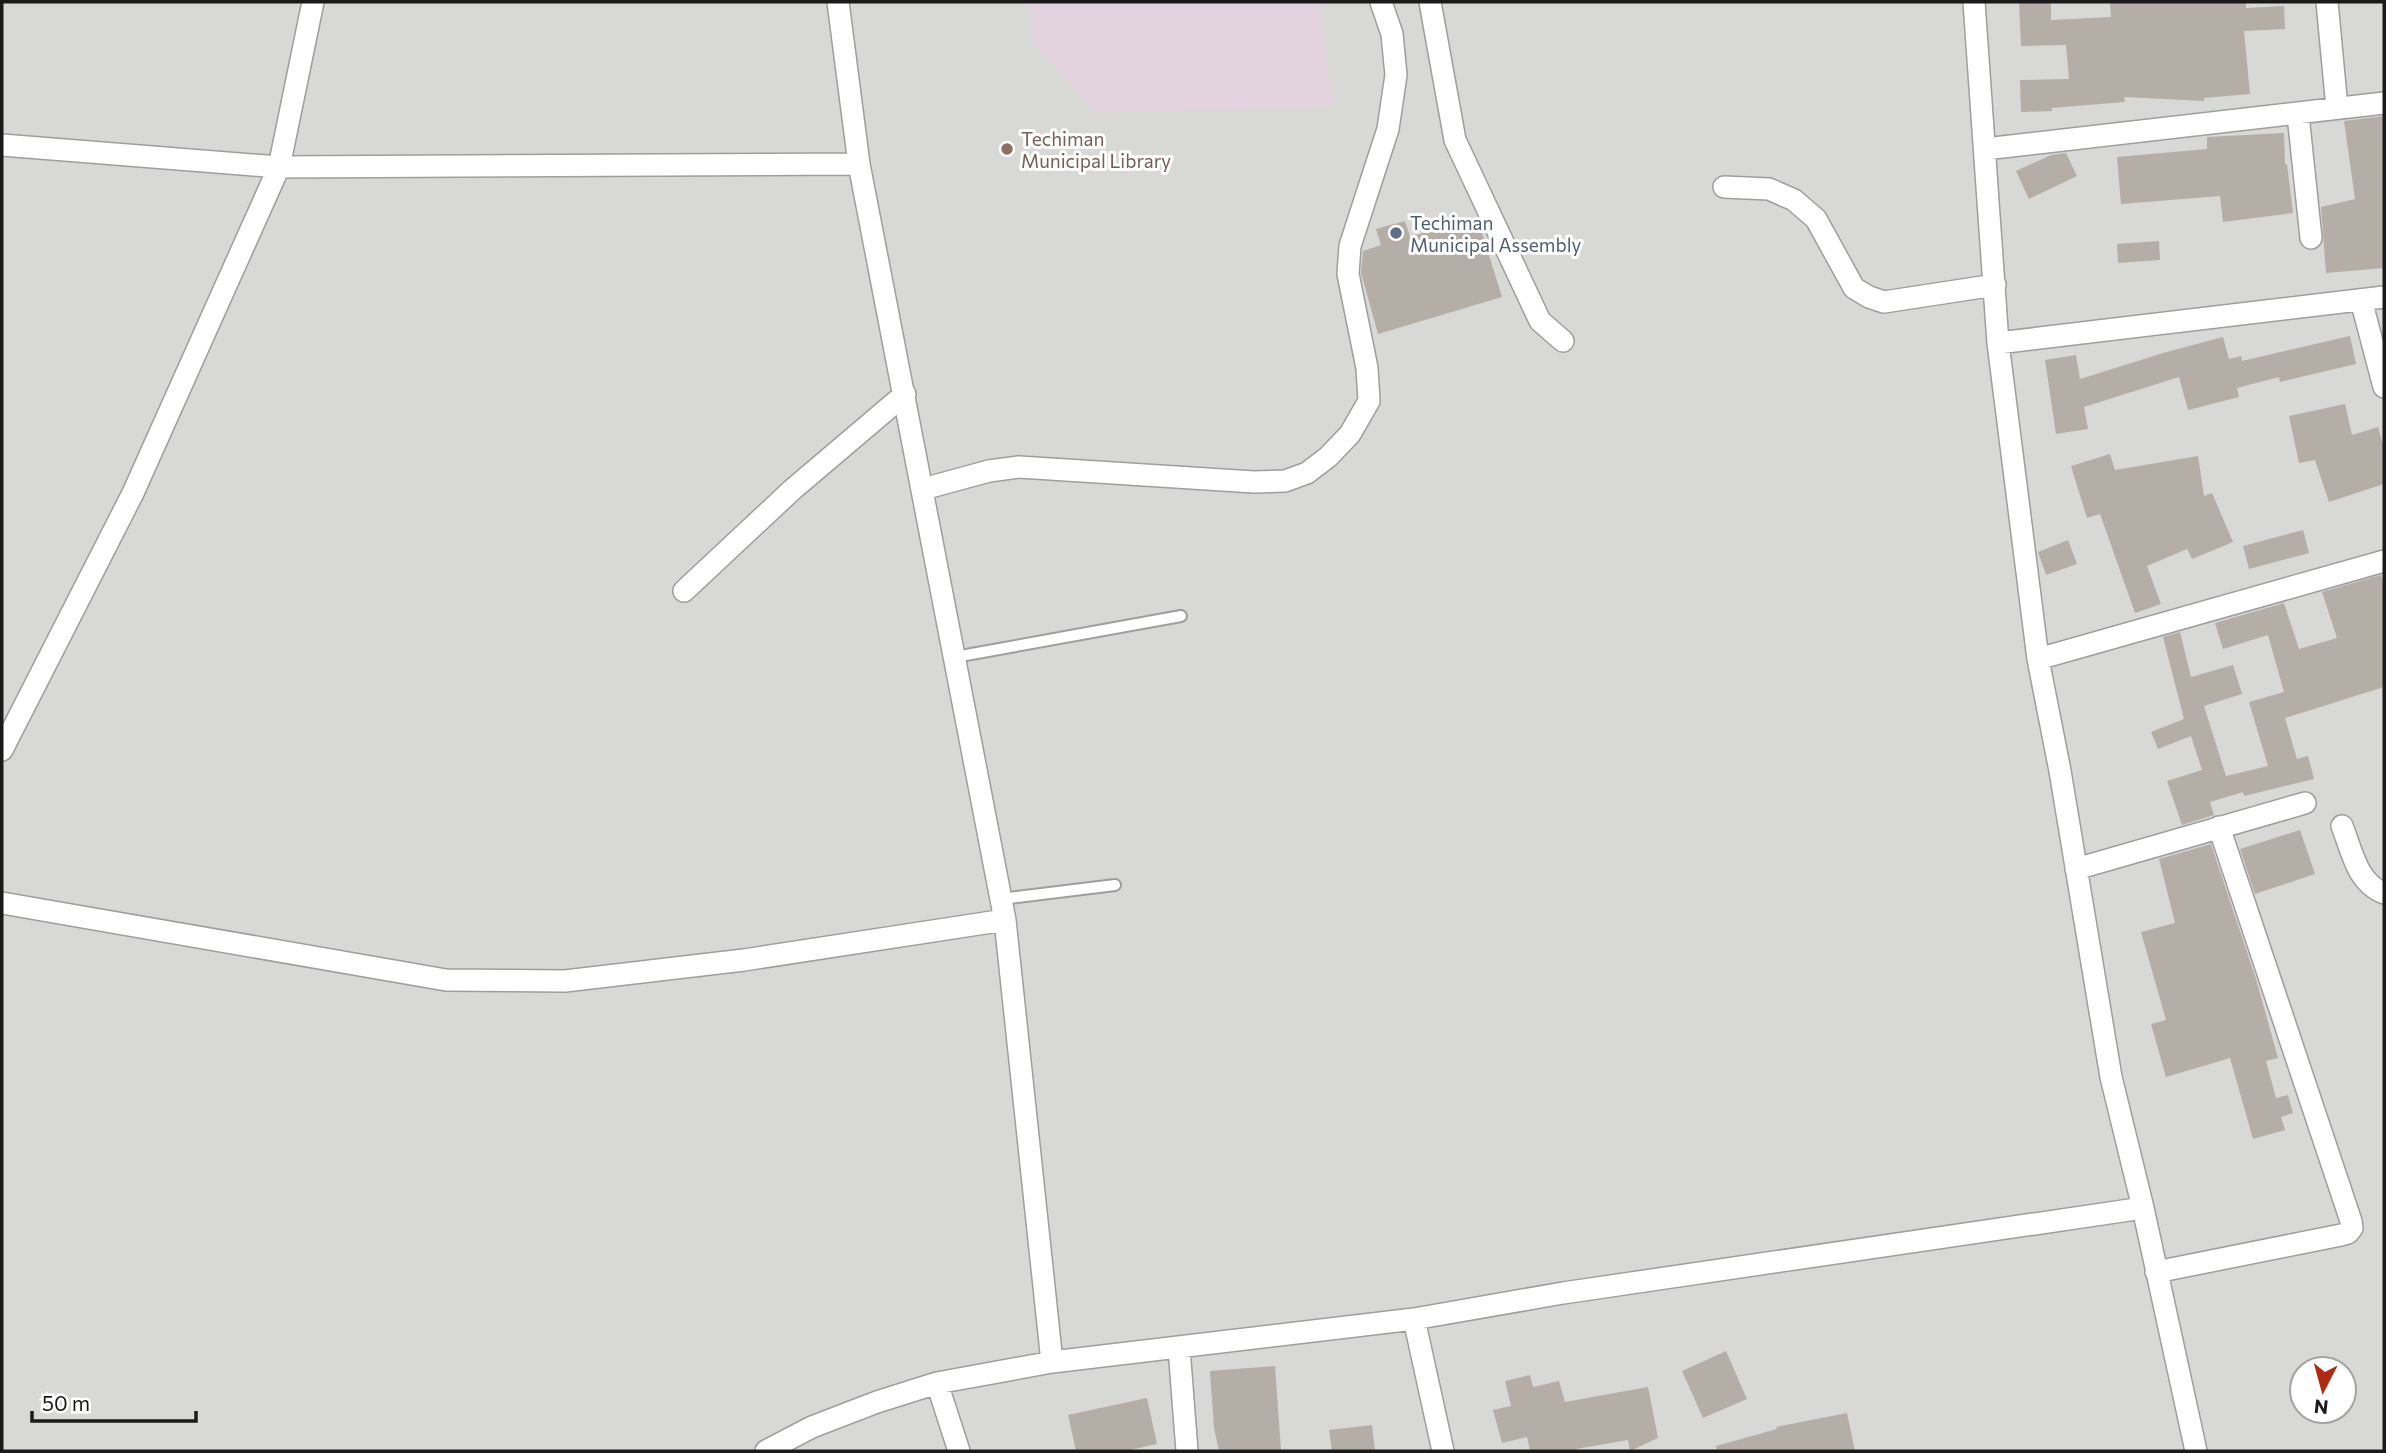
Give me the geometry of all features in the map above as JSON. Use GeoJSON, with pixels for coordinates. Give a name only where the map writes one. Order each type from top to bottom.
{"type":"FeatureCollection","features":[{"type":"Feature","properties":{"kind":"street"},"geometry":{"type":"LineString","coordinates":[[2,750],[133,493],[279,167],[313,2]]}},
{"type":"Feature","properties":{"kind":"street"},"geometry":{"type":"LineString","coordinates":[[838,2],[859,164],[1003,910],[1052,1362]]}},
{"type":"Feature","properties":{"kind":"street"},"geometry":{"type":"LineString","coordinates":[[923,489],[989,471],[1019,467],[1254,482],[1284,481],[1307,473],[1328,457],[1350,434],[1368,401],[1367,368],[1348,274],[1350,246],[1388,129],[1396,75],[1392,34],[1381,2]]}},
{"type":"Feature","properties":{"kind":"street"},"geometry":{"type":"LineString","coordinates":[[1430,2],[1455,140],[1540,321],[1563,341]]}},
{"type":"Feature","properties":{"kind":"street"},"geometry":{"type":"LineString","coordinates":[[1974,2],[1998,343],[2038,660],[2060,771],[2111,1077],[2143,1208],[2196,1451]]}},
{"type":"Feature","properties":{"kind":"street"},"geometry":{"type":"LineString","coordinates":[[2327,2],[2337,108]]}},
{"type":"Feature","properties":{"kind":"street"},"geometry":{"type":"LineString","coordinates":[[1985,149],[2384,103]]}},
{"type":"Feature","properties":{"kind":"street"},"geometry":{"type":"LineString","coordinates":[[2298,115],[2311,238]]}},
{"type":"Feature","properties":{"kind":"street"},"geometry":{"type":"LineString","coordinates":[[2,145],[279,167],[859,164]]}},
{"type":"Feature","properties":{"kind":"street"},"geometry":{"type":"LineString","coordinates":[[1724,187],[1769,189],[1794,200],[1816,219],[1854,288],[1869,297],[1884,302],[1995,285]]}},
{"type":"Feature","properties":{"kind":"street"},"geometry":{"type":"LineString","coordinates":[[1998,343],[2384,297]]}},
{"type":"Feature","properties":{"kind":"street"},"geometry":{"type":"LineString","coordinates":[[2361,300],[2384,387]]}},
{"type":"Feature","properties":{"kind":"street"},"geometry":{"type":"LineString","coordinates":[[684,591],[792,490],[905,394]]}},
{"type":"Feature","properties":{"kind":"street"},"geometry":{"type":"LineString","coordinates":[[2038,660],[2384,561]]}},
{"type":"Feature","properties":{"kind":"street"},"geometry":{"type":"LineString","coordinates":[[2076,869],[2305,803]]}},
{"type":"Feature","properties":{"kind":"street"},"geometry":{"type":"LineString","coordinates":[[2342,826],[2362,878],[2384,893]]}},
{"type":"Feature","properties":{"kind":"street"},"geometry":{"type":"LineString","coordinates":[[2157,1272],[2341,1236],[2351,1228],[2351,1221],[2219,827]]}},
{"type":"Feature","properties":{"kind":"street"},"geometry":{"type":"LineString","coordinates":[[2,903],[446,980],[565,981],[744,960],[1003,910]]}},
{"type":"Feature","properties":{"kind":"street"},"geometry":{"type":"LineString","coordinates":[[766,1451],[811,1427],[937,1382],[1052,1362],[1414,1319],[1563,1293],[2143,1208]]}},
{"type":"Feature","properties":{"kind":"street"},"geometry":{"type":"LineString","coordinates":[[1414,1319],[1443,1451]]}},
{"type":"Feature","properties":{"kind":"street"},"geometry":{"type":"LineString","coordinates":[[1179,1348],[1187,1451]]}},
{"type":"Feature","properties":{"kind":"street"},"geometry":{"type":"LineString","coordinates":[[937,1382],[959,1451]]}},
{"type":"Feature","properties":{"kind":"lane"},"geometry":{"type":"LineString","coordinates":[[955,657],[1181,616]]}},
{"type":"Feature","properties":{"kind":"lane"},"geometry":{"type":"LineString","coordinates":[[1003,910],[1115,885]]}},
{"type":"Feature","properties":{"kind":"shaded area"},"geometry":{"type":"Polygon","coordinates":[[[2,2],[2384,2],[2384,1451],[2,1451],[2,2]]]}},
{"type":"Feature","properties":{"kind":"shaded area"},"geometry":{"type":"Polygon","coordinates":[[[1031,2],[1317,2],[1334,106],[1095,113],[1033,42],[1031,2]]]}},
{"type":"Feature","properties":{"kind":"building"},"geometry":{"type":"Polygon","coordinates":[[[2019,2],[2051,2],[2051,20],[2111,17],[2110,2],[2246,2],[2246,8],[2284,6],[2285,29],[2244,31],[2250,94],[2204,98],[2204,101],[2124,97],[2125,102],[2021,112],[2020,80],[2069,79],[2066,45],[2021,46],[2019,2]]]}},
{"type":"Feature","properties":{"kind":"building"},"geometry":{"type":"Polygon","coordinates":[[[2384,116],[2384,268],[2326,273],[2321,207],[2355,199],[2344,121],[2384,116]]]}},
{"type":"Feature","properties":{"kind":"building"},"geometry":{"type":"Polygon","coordinates":[[[2284,133],[2285,164],[2293,213],[2223,222],[2220,196],[2121,204],[2117,157],[2207,149],[2207,137],[2284,133]]]}},
{"type":"Feature","properties":{"kind":"building"},"geometry":{"type":"Polygon","coordinates":[[[2066,153],[2077,176],[2029,199],[2016,171],[2051,155],[2066,153]]]}},
{"type":"Feature","properties":{"kind":"building"},"geometry":{"type":"Polygon","coordinates":[[[1477,217],[1502,297],[1378,334],[1361,273],[1363,251],[1381,245],[1376,229],[1405,221],[1410,237],[1477,217]]]}},
{"type":"Feature","properties":{"kind":"building"},"geometry":{"type":"Polygon","coordinates":[[[2159,241],[2160,260],[2118,263],[2117,244],[2159,241]]]}},
{"type":"Feature","properties":{"kind":"building"},"geometry":{"type":"Polygon","coordinates":[[[2350,336],[2356,364],[2280,382],[2279,377],[2237,388],[2239,397],[2188,410],[2179,377],[2084,407],[2088,429],[2056,434],[2045,360],[2076,355],[2080,379],[2223,337],[2229,359],[2241,356],[2242,361],[2350,336]]]}},
{"type":"Feature","properties":{"kind":"building"},"geometry":{"type":"Polygon","coordinates":[[[2345,404],[2352,435],[2378,427],[2384,448],[2384,484],[2329,502],[2315,460],[2299,463],[2289,416],[2345,404]]]}},
{"type":"Feature","properties":{"kind":"building"},"geometry":{"type":"Polygon","coordinates":[[[2110,454],[2115,470],[2198,456],[2204,496],[2212,493],[2233,542],[2192,559],[2187,549],[2147,566],[2161,604],[2135,613],[2100,514],[2087,518],[2071,466],[2110,454]]]}},
{"type":"Feature","properties":{"kind":"building"},"geometry":{"type":"Polygon","coordinates":[[[2303,530],[2309,553],[2249,569],[2243,546],[2303,530]]]}},
{"type":"Feature","properties":{"kind":"building"},"geometry":{"type":"Polygon","coordinates":[[[2068,540],[2077,564],[2046,575],[2038,552],[2068,540]]]}},
{"type":"Feature","properties":{"kind":"building"},"geometry":{"type":"Polygon","coordinates":[[[2381,575],[2384,585],[2384,687],[2285,718],[2297,759],[2308,756],[2314,779],[2244,796],[2243,792],[2210,802],[2214,815],[2182,825],[2167,781],[2202,770],[2191,736],[2158,749],[2151,732],[2184,719],[2163,637],[2180,632],[2191,677],[2233,665],[2242,694],[2204,706],[2226,776],[2268,766],[2249,702],[2284,692],[2268,635],[2223,649],[2215,623],[2284,603],[2299,649],[2337,638],[2322,592],[2381,575]]]}},
{"type":"Feature","properties":{"kind":"building"},"geometry":{"type":"Polygon","coordinates":[[[2300,830],[2315,874],[2255,894],[2240,849],[2300,830]]]}},
{"type":"Feature","properties":{"kind":"building"},"geometry":{"type":"Polygon","coordinates":[[[2211,844],[2256,979],[2278,1058],[2266,1061],[2276,1098],[2288,1095],[2293,1113],[2281,1117],[2285,1130],[2253,1139],[2230,1058],[2166,1077],[2151,1024],[2166,1020],[2141,932],[2175,923],[2159,859],[2211,844]]]}},
{"type":"Feature","properties":{"kind":"building"},"geometry":{"type":"Polygon","coordinates":[[[1726,1351],[1747,1399],[1703,1418],[1682,1371],[1726,1351]]]}},
{"type":"Feature","properties":{"kind":"building"},"geometry":{"type":"Polygon","coordinates":[[[1275,1366],[1281,1451],[1219,1451],[1214,1428],[1210,1371],[1275,1366]]]}},
{"type":"Feature","properties":{"kind":"building"},"geometry":{"type":"Polygon","coordinates":[[[1530,1375],[1533,1387],[1559,1381],[1565,1402],[1648,1387],[1658,1438],[1630,1451],[1628,1440],[1576,1449],[1577,1451],[1530,1451],[1527,1437],[1502,1443],[1493,1410],[1511,1406],[1505,1381],[1530,1375]]]}},
{"type":"Feature","properties":{"kind":"building"},"geometry":{"type":"Polygon","coordinates":[[[1147,1398],[1157,1444],[1125,1451],[1076,1451],[1068,1415],[1147,1398]]]}},
{"type":"Feature","properties":{"kind":"building"},"geometry":{"type":"Polygon","coordinates":[[[1847,1413],[1855,1451],[1717,1451],[1716,1446],[1777,1429],[1776,1427],[1847,1413]]]}},
{"type":"Feature","properties":{"kind":"building"},"geometry":{"type":"Polygon","coordinates":[[[1372,1425],[1375,1451],[1332,1451],[1329,1430],[1372,1425]]]}},
{"type":"Feature","properties":{"kind":"place","name":"Techiman Municipal Library"},"geometry":{"type":"Point","coordinates":[1007,149]}},
{"type":"Feature","properties":{"kind":"place","name":"Techiman Municipal Assembly"},"geometry":{"type":"Point","coordinates":[1396,233]}}]}
